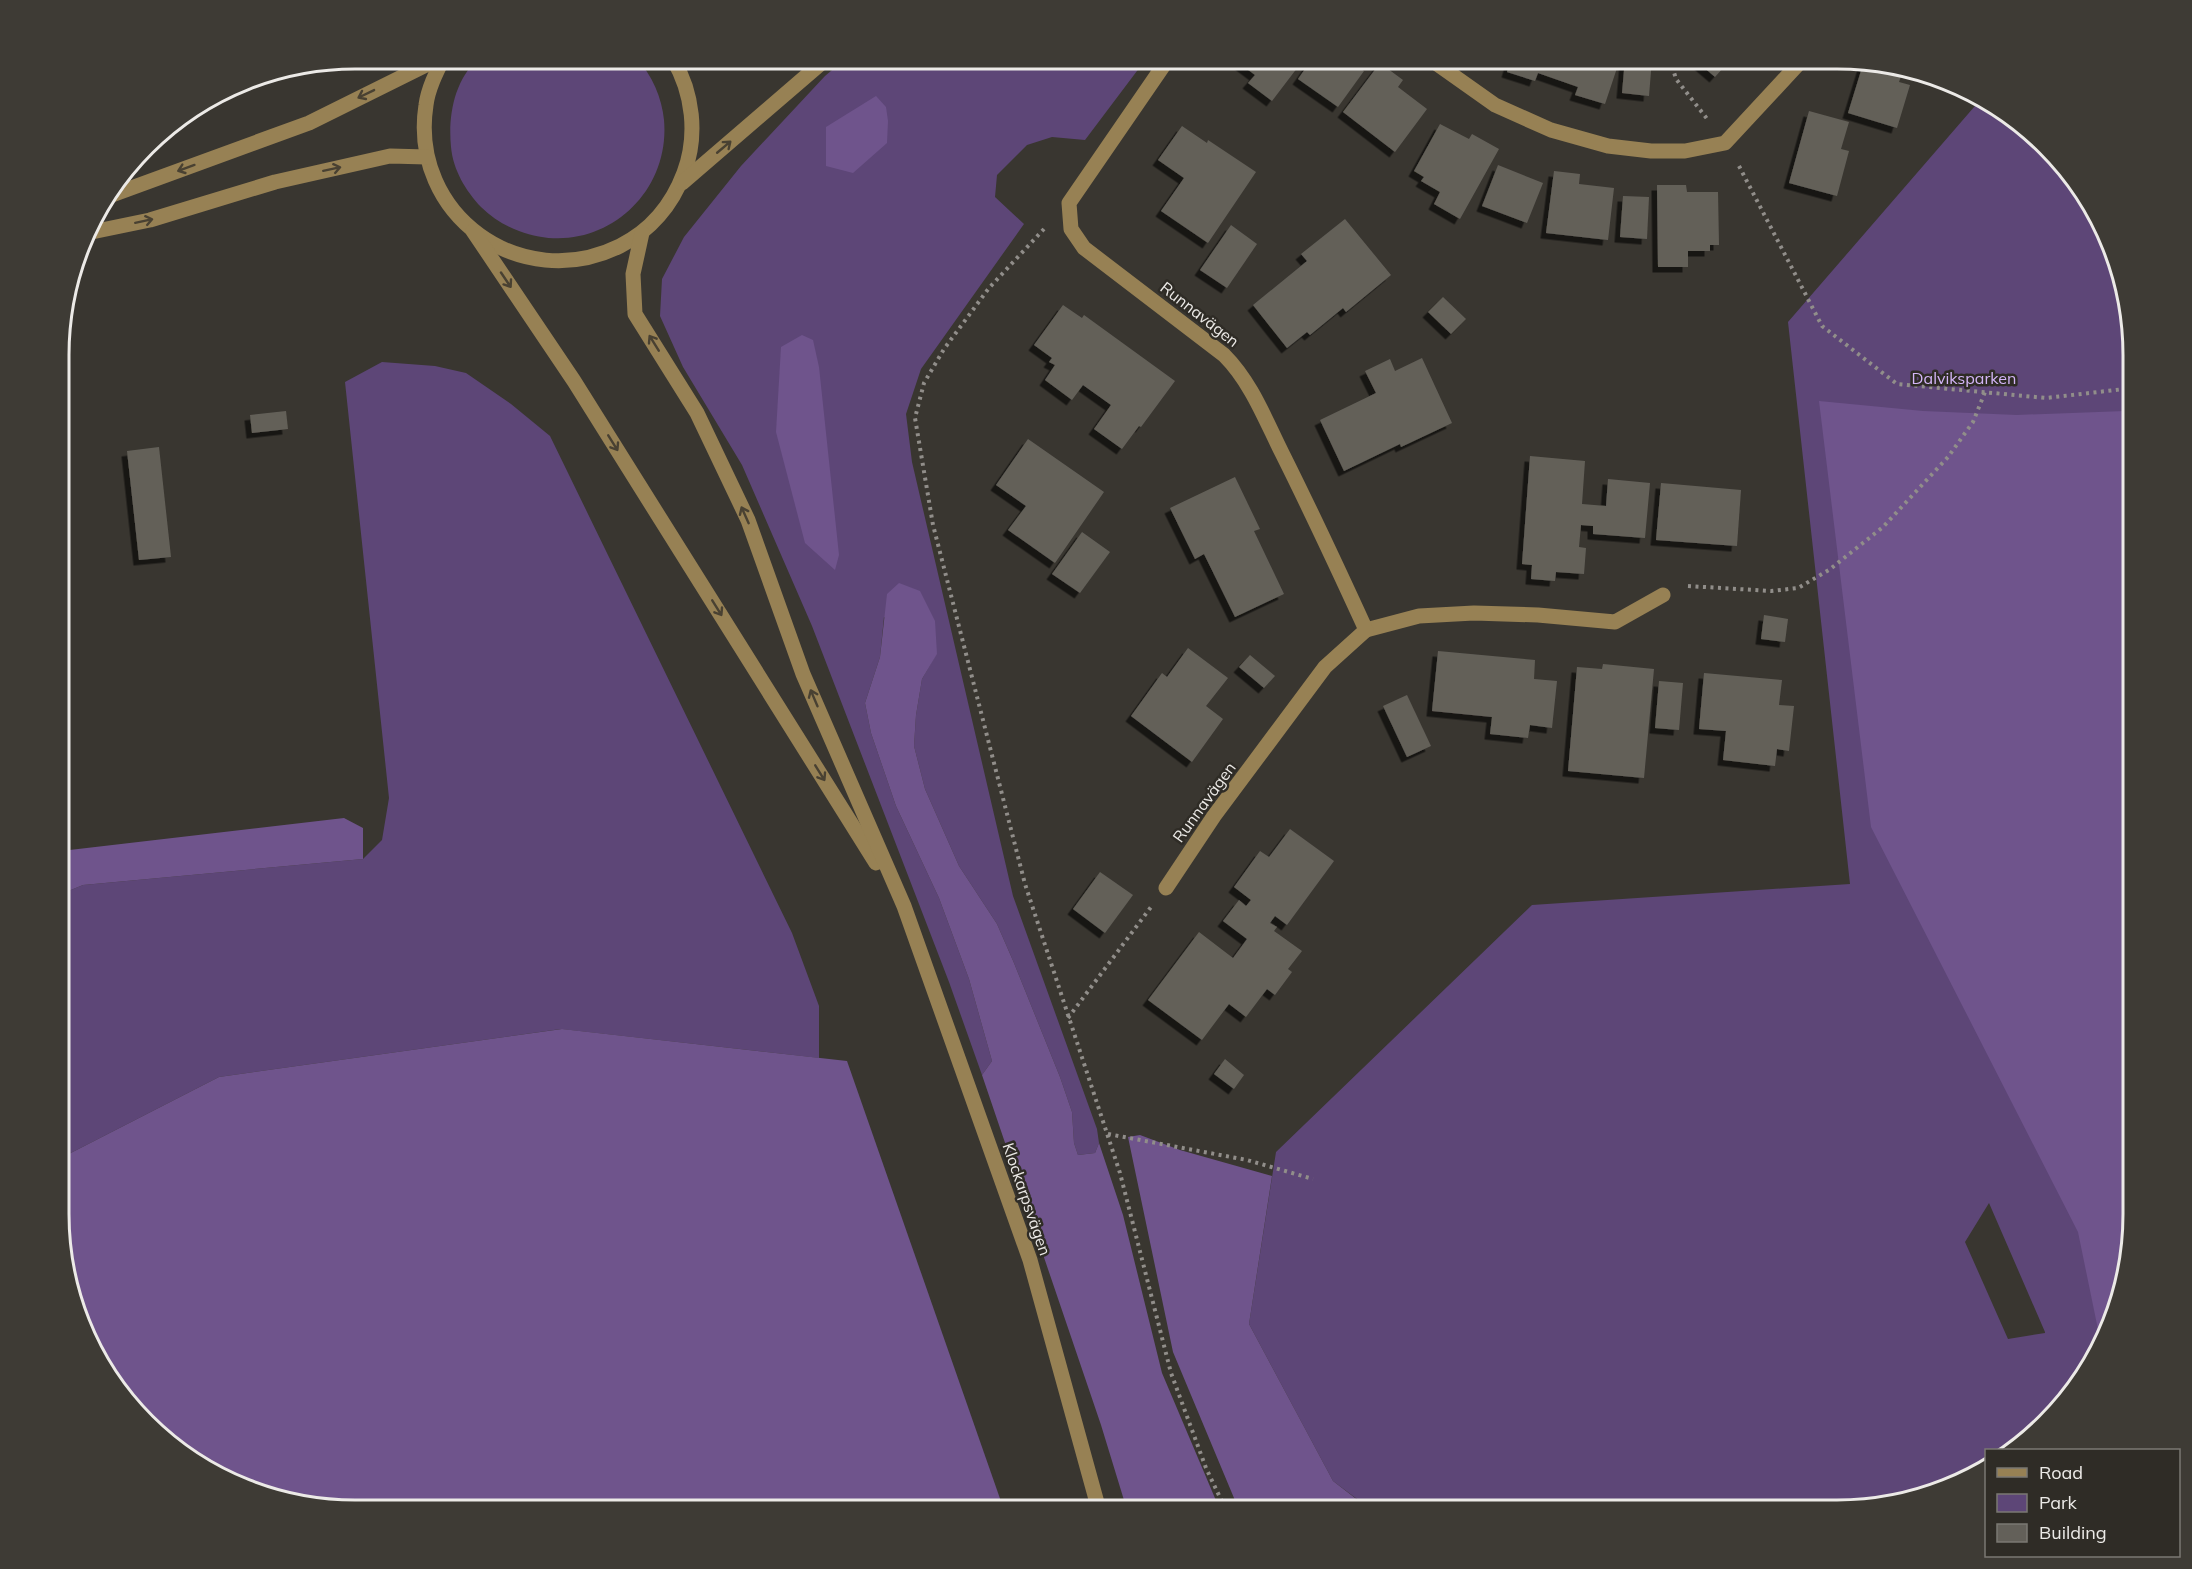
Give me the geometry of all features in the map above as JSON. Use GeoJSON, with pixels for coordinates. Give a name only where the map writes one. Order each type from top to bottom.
{"type":"FeatureCollection","features":[{"type":"Feature","properties":{"kind":"street"},"geometry":{"type":"LineString","coordinates":[[120,192],[309,123],[416,69]]}},
{"type":"Feature","properties":{"kind":"street"},"geometry":{"type":"LineString","coordinates":[[438,69],[426,104],[424,130],[431,172],[444,198],[452,210],[488,242],[513,253],[557,262],[593,257],[627,243],[642,233],[663,211],[680,185],[692,140],[692,117],[688,94],[678,69]]}},
{"type":"Feature","properties":{"kind":"street"},"geometry":{"type":"LineString","coordinates":[[680,185],[814,69]]}},
{"type":"Feature","properties":{"kind":"street"},"geometry":{"type":"LineString","coordinates":[[1069,203],[1161,69]]}},
{"type":"Feature","properties":{"kind":"street"},"geometry":{"type":"LineString","coordinates":[[1444,69],[1495,105],[1551,130],[1608,146],[1651,151],[1685,151],[1725,143],[1794,69]]}},
{"type":"Feature","properties":{"kind":"street"},"geometry":{"type":"LineString","coordinates":[[99,230],[150,220],[275,182],[390,156],[427,157]]}},
{"type":"Feature","properties":{"kind":"street","name":"Runnavägen"},"geometry":{"type":"LineString","coordinates":[[1069,203],[1071,229],[1084,248],[1224,355],[1237,368],[1287,462],[1366,630]]}},
{"type":"Feature","properties":{"kind":"street"},"geometry":{"type":"LineString","coordinates":[[473,231],[574,381],[903,906]]}},
{"type":"Feature","properties":{"kind":"street"},"geometry":{"type":"LineString","coordinates":[[642,233],[633,274],[635,314],[697,413],[748,520],[803,674],[903,906]]}},
{"type":"Feature","properties":{"kind":"street","name":"Runnavägen"},"geometry":{"type":"LineString","coordinates":[[1166,888],[1214,816],[1325,667],[1366,630],[1419,616],[1474,614],[1538,615],[1615,622],[1663,595]]}},
{"type":"Feature","properties":{"kind":"street","name":"Klockarpsvägen"},"geometry":{"type":"LineString","coordinates":[[903,906],[1030,1260],[1096,1500]]}},
{"type":"Feature","properties":{"kind":"path"},"geometry":{"type":"LineString","coordinates":[[1673,69],[1676,79],[1725,143],[1822,326],[1898,384],[2046,398],[2123,389]]}},
{"type":"Feature","properties":{"kind":"path"},"geometry":{"type":"LineString","coordinates":[[1069,203],[989,288],[944,349],[924,383],[915,418],[933,525],[1025,884],[1120,1173],[1171,1373],[1206,1468],[1221,1500]]}},
{"type":"Feature","properties":{"kind":"path"},"geometry":{"type":"LineString","coordinates":[[1663,595],[1689,585],[1770,591],[1798,588],[1829,570],[1883,527],[1948,457],[1973,422],[1985,392]]}},
{"type":"Feature","properties":{"kind":"path"},"geometry":{"type":"LineString","coordinates":[[1068,1018],[1166,888]]}},
{"type":"Feature","properties":{"kind":"path"},"geometry":{"type":"LineString","coordinates":[[1108,1134],[1247,1160],[1313,1179]]}},
{"type":"Feature","properties":{"kind":"green space"},"geometry":{"type":"Polygon","coordinates":[[[469,69],[645,69],[655,87],[664,120],[663,149],[655,175],[641,197],[623,216],[600,229],[575,237],[547,238],[509,227],[485,211],[470,194],[457,172],[452,156],[450,135],[452,111],[463,78],[469,69]]]}},
{"type":"Feature","properties":{"kind":"green space"},"geometry":{"type":"Polygon","coordinates":[[[833,69],[1138,69],[1085,140],[1052,137],[1027,145],[997,175],[995,197],[1024,224],[921,369],[906,414],[912,462],[1013,896],[1097,1129],[1099,1143],[1095,1153],[1078,1155],[1074,1143],[1072,1112],[1014,963],[997,924],[959,866],[925,789],[914,746],[916,715],[922,679],[937,653],[884,617],[880,657],[865,703],[871,733],[896,806],[939,898],[969,979],[992,1061],[982,1075],[949,982],[812,626],[742,465],[683,367],[660,316],[662,279],[684,237],[741,166],[833,69]]]}},
{"type":"Feature","properties":{"kind":"green space","name":"Dalviksparken"},"geometry":{"type":"Polygon","coordinates":[[[1976,105],[2026,140],[2052,166],[2075,196],[2085,212],[2108,263],[2121,318],[2123,355],[2123,1214],[2118,1270],[2101,1323],[2075,1373],[2052,1403],[2026,1429],[2000,1449],[1985,1449],[1985,1459],[1980,1462],[1929,1485],[1893,1495],[1837,1500],[1358,1500],[1333,1481],[1249,1324],[1276,1152],[1532,905],[1850,884],[1788,322],[1976,105]],[[1989,1203],[1965,1242],[2008,1339],[2045,1333],[1989,1203]]]}},
{"type":"Feature","properties":{"kind":"green space"},"geometry":{"type":"Polygon","coordinates":[[[382,362],[435,366],[466,373],[511,404],[550,436],[792,933],[819,1006],[819,1058],[561,1029],[219,1077],[69,1154],[69,891],[83,885],[363,859],[382,840],[389,798],[345,382],[382,362]]]}},
{"type":"Feature","properties":{"kind":"shaded area"},"geometry":{"type":"Polygon","coordinates":[[[876,96],[886,107],[887,143],[853,173],[826,166],[826,127],[876,96]]]}},
{"type":"Feature","properties":{"kind":"shaded area"},"geometry":{"type":"Polygon","coordinates":[[[802,335],[813,340],[819,367],[839,555],[835,570],[805,543],[776,432],[781,347],[802,335]]]}},
{"type":"Feature","properties":{"kind":"shaded area"},"geometry":{"type":"Polygon","coordinates":[[[1819,401],[1923,411],[2017,415],[2123,411],[2123,1214],[2118,1270],[2108,1306],[2098,1329],[2078,1232],[1871,827],[1819,401]]]}},
{"type":"Feature","properties":{"kind":"shaded area"},"geometry":{"type":"Polygon","coordinates":[[[899,583],[920,591],[935,621],[937,654],[922,679],[914,746],[925,789],[959,866],[997,924],[1014,963],[1072,1112],[1074,1143],[1078,1155],[1095,1153],[1099,1143],[1123,1215],[1162,1373],[1216,1500],[1124,1500],[1101,1425],[982,1075],[992,1061],[969,979],[939,898],[896,806],[871,733],[865,703],[880,657],[887,594],[899,583]]]}},
{"type":"Feature","properties":{"kind":"shaded area"},"geometry":{"type":"Polygon","coordinates":[[[344,818],[363,828],[363,859],[83,885],[69,891],[69,850],[344,818]]]}},
{"type":"Feature","properties":{"kind":"shaded area"},"geometry":{"type":"Polygon","coordinates":[[[562,1029],[847,1061],[1001,1500],[355,1500],[299,1495],[263,1485],[212,1462],[166,1429],[140,1403],[107,1357],[91,1323],[74,1270],[71,1251],[69,1154],[219,1077],[562,1029]]]}},
{"type":"Feature","properties":{"kind":"shaded area"},"geometry":{"type":"Polygon","coordinates":[[[1140,1135],[1180,1150],[1272,1176],[1249,1324],[1333,1481],[1358,1500],[1235,1500],[1173,1352],[1128,1137],[1140,1135]]]}},
{"type":"Feature","properties":{"kind":"building"},"geometry":{"type":"Polygon","coordinates":[[[1247,69],[1296,69],[1272,101],[1248,83],[1255,75],[1247,69]]]}},
{"type":"Feature","properties":{"kind":"building"},"geometry":{"type":"Polygon","coordinates":[[[1305,69],[1361,69],[1364,71],[1338,107],[1298,79],[1305,69]]]}},
{"type":"Feature","properties":{"kind":"building"},"geometry":{"type":"Polygon","coordinates":[[[1375,69],[1388,69],[1403,80],[1398,87],[1427,109],[1395,152],[1343,112],[1375,69]]]}},
{"type":"Feature","properties":{"kind":"building"},"geometry":{"type":"Polygon","coordinates":[[[1508,69],[1617,69],[1605,104],[1575,95],[1578,87],[1538,73],[1535,81],[1507,72],[1508,69]]]}},
{"type":"Feature","properties":{"kind":"building"},"geometry":{"type":"Polygon","coordinates":[[[1624,69],[1651,69],[1649,96],[1622,93],[1624,69]]]}},
{"type":"Feature","properties":{"kind":"building"},"geometry":{"type":"Polygon","coordinates":[[[1706,69],[1722,69],[1715,77],[1706,69]]]}},
{"type":"Feature","properties":{"kind":"building"},"geometry":{"type":"Polygon","coordinates":[[[1861,70],[1901,76],[1899,82],[1910,85],[1897,128],[1848,113],[1861,70]]]}},
{"type":"Feature","properties":{"kind":"building"},"geometry":{"type":"Polygon","coordinates":[[[1809,111],[1849,122],[1841,149],[1849,151],[1837,196],[1789,183],[1809,111]]]}},
{"type":"Feature","properties":{"kind":"building"},"geometry":{"type":"Polygon","coordinates":[[[1440,124],[1469,139],[1472,134],[1499,149],[1460,219],[1434,204],[1440,192],[1421,181],[1424,177],[1414,171],[1440,124]]]}},
{"type":"Feature","properties":{"kind":"building"},"geometry":{"type":"Polygon","coordinates":[[[1182,126],[1207,143],[1208,140],[1256,172],[1208,243],[1161,211],[1184,178],[1158,160],[1182,126]]]}},
{"type":"Feature","properties":{"kind":"building"},"geometry":{"type":"Polygon","coordinates":[[[1498,165],[1543,183],[1527,223],[1482,206],[1498,165]]]}},
{"type":"Feature","properties":{"kind":"building"},"geometry":{"type":"Polygon","coordinates":[[[1554,171],[1580,174],[1579,184],[1614,188],[1608,240],[1546,233],[1554,171]]]}},
{"type":"Feature","properties":{"kind":"building"},"geometry":{"type":"Polygon","coordinates":[[[1657,185],[1686,185],[1687,192],[1718,192],[1719,245],[1710,245],[1710,251],[1688,251],[1688,267],[1658,267],[1657,185]]]}},
{"type":"Feature","properties":{"kind":"building"},"geometry":{"type":"Polygon","coordinates":[[[1623,196],[1649,197],[1647,239],[1620,237],[1623,196]]]}},
{"type":"Feature","properties":{"kind":"building"},"geometry":{"type":"Polygon","coordinates":[[[1345,219],[1391,275],[1346,312],[1343,308],[1310,335],[1307,332],[1287,348],[1253,305],[1307,261],[1301,254],[1345,219]]]}},
{"type":"Feature","properties":{"kind":"building"},"geometry":{"type":"Polygon","coordinates":[[[1231,225],[1257,244],[1227,288],[1200,270],[1231,225]]]}},
{"type":"Feature","properties":{"kind":"building"},"geometry":{"type":"Polygon","coordinates":[[[1443,297],[1466,319],[1451,334],[1428,312],[1443,297]]]}},
{"type":"Feature","properties":{"kind":"building"},"geometry":{"type":"Polygon","coordinates":[[[1063,305],[1082,318],[1084,315],[1175,381],[1122,449],[1094,429],[1111,405],[1083,385],[1072,400],[1045,380],[1055,365],[1049,362],[1052,358],[1034,345],[1063,305]]]}},
{"type":"Feature","properties":{"kind":"building"},"geometry":{"type":"Polygon","coordinates":[[[1422,358],[1452,423],[1401,447],[1400,444],[1344,471],[1320,420],[1376,393],[1365,371],[1390,359],[1395,371],[1422,358]]]}},
{"type":"Feature","properties":{"kind":"building"},"geometry":{"type":"Polygon","coordinates":[[[286,411],[288,429],[252,433],[250,415],[286,411]]]}},
{"type":"Feature","properties":{"kind":"building"},"geometry":{"type":"Polygon","coordinates":[[[1028,439],[1104,492],[1055,563],[1008,530],[1026,506],[996,485],[1028,439]]]}},
{"type":"Feature","properties":{"kind":"building"},"geometry":{"type":"Polygon","coordinates":[[[159,447],[171,557],[139,560],[127,451],[159,447]]]}},
{"type":"Feature","properties":{"kind":"building"},"geometry":{"type":"Polygon","coordinates":[[[1530,456],[1585,461],[1582,504],[1606,506],[1608,479],[1650,483],[1645,538],[1593,534],[1593,526],[1581,525],[1579,547],[1586,548],[1584,574],[1556,572],[1555,581],[1531,579],[1532,565],[1522,564],[1530,456]]]}},
{"type":"Feature","properties":{"kind":"building"},"geometry":{"type":"Polygon","coordinates":[[[1235,477],[1260,529],[1254,531],[1284,594],[1235,617],[1204,554],[1195,559],[1170,508],[1235,477]]]}},
{"type":"Feature","properties":{"kind":"building"},"geometry":{"type":"Polygon","coordinates":[[[1661,483],[1741,490],[1737,546],[1656,540],[1661,483]]]}},
{"type":"Feature","properties":{"kind":"building"},"geometry":{"type":"Polygon","coordinates":[[[1082,532],[1110,552],[1080,593],[1052,574],[1082,532]]]}},
{"type":"Feature","properties":{"kind":"building"},"geometry":{"type":"Polygon","coordinates":[[[1764,615],[1788,619],[1785,642],[1761,639],[1764,615]]]}},
{"type":"Feature","properties":{"kind":"building"},"geometry":{"type":"Polygon","coordinates":[[[1188,648],[1228,678],[1206,706],[1223,719],[1192,762],[1131,716],[1162,673],[1167,677],[1188,648]]]}},
{"type":"Feature","properties":{"kind":"building"},"geometry":{"type":"Polygon","coordinates":[[[1438,651],[1535,660],[1534,679],[1557,681],[1552,728],[1530,725],[1528,738],[1490,734],[1492,717],[1432,711],[1438,651]]]}},
{"type":"Feature","properties":{"kind":"building"},"geometry":{"type":"Polygon","coordinates":[[[1250,655],[1275,676],[1264,688],[1239,667],[1250,655]]]}},
{"type":"Feature","properties":{"kind":"building"},"geometry":{"type":"Polygon","coordinates":[[[1603,664],[1654,669],[1644,778],[1568,771],[1577,667],[1602,669],[1603,664]]]}},
{"type":"Feature","properties":{"kind":"building"},"geometry":{"type":"Polygon","coordinates":[[[1704,673],[1782,680],[1779,705],[1794,706],[1789,751],[1777,749],[1775,766],[1723,760],[1726,731],[1699,729],[1704,673]]]}},
{"type":"Feature","properties":{"kind":"building"},"geometry":{"type":"Polygon","coordinates":[[[1659,681],[1683,683],[1679,730],[1655,728],[1659,681]]]}},
{"type":"Feature","properties":{"kind":"building"},"geometry":{"type":"Polygon","coordinates":[[[1407,695],[1431,746],[1407,757],[1383,706],[1407,695]]]}},
{"type":"Feature","properties":{"kind":"building"},"geometry":{"type":"Polygon","coordinates":[[[1290,829],[1334,861],[1287,925],[1275,916],[1270,923],[1277,927],[1274,931],[1302,951],[1288,969],[1292,972],[1275,995],[1267,989],[1246,1017],[1229,1004],[1202,1040],[1148,1000],[1199,932],[1233,958],[1247,939],[1223,921],[1239,900],[1246,906],[1251,900],[1234,887],[1260,851],[1269,857],[1290,829]]]}},
{"type":"Feature","properties":{"kind":"building"},"geometry":{"type":"Polygon","coordinates":[[[1100,872],[1133,895],[1105,933],[1073,909],[1100,872]]]}},
{"type":"Feature","properties":{"kind":"building"},"geometry":{"type":"Polygon","coordinates":[[[1225,1059],[1244,1075],[1234,1089],[1214,1074],[1225,1059]]]}}]}
